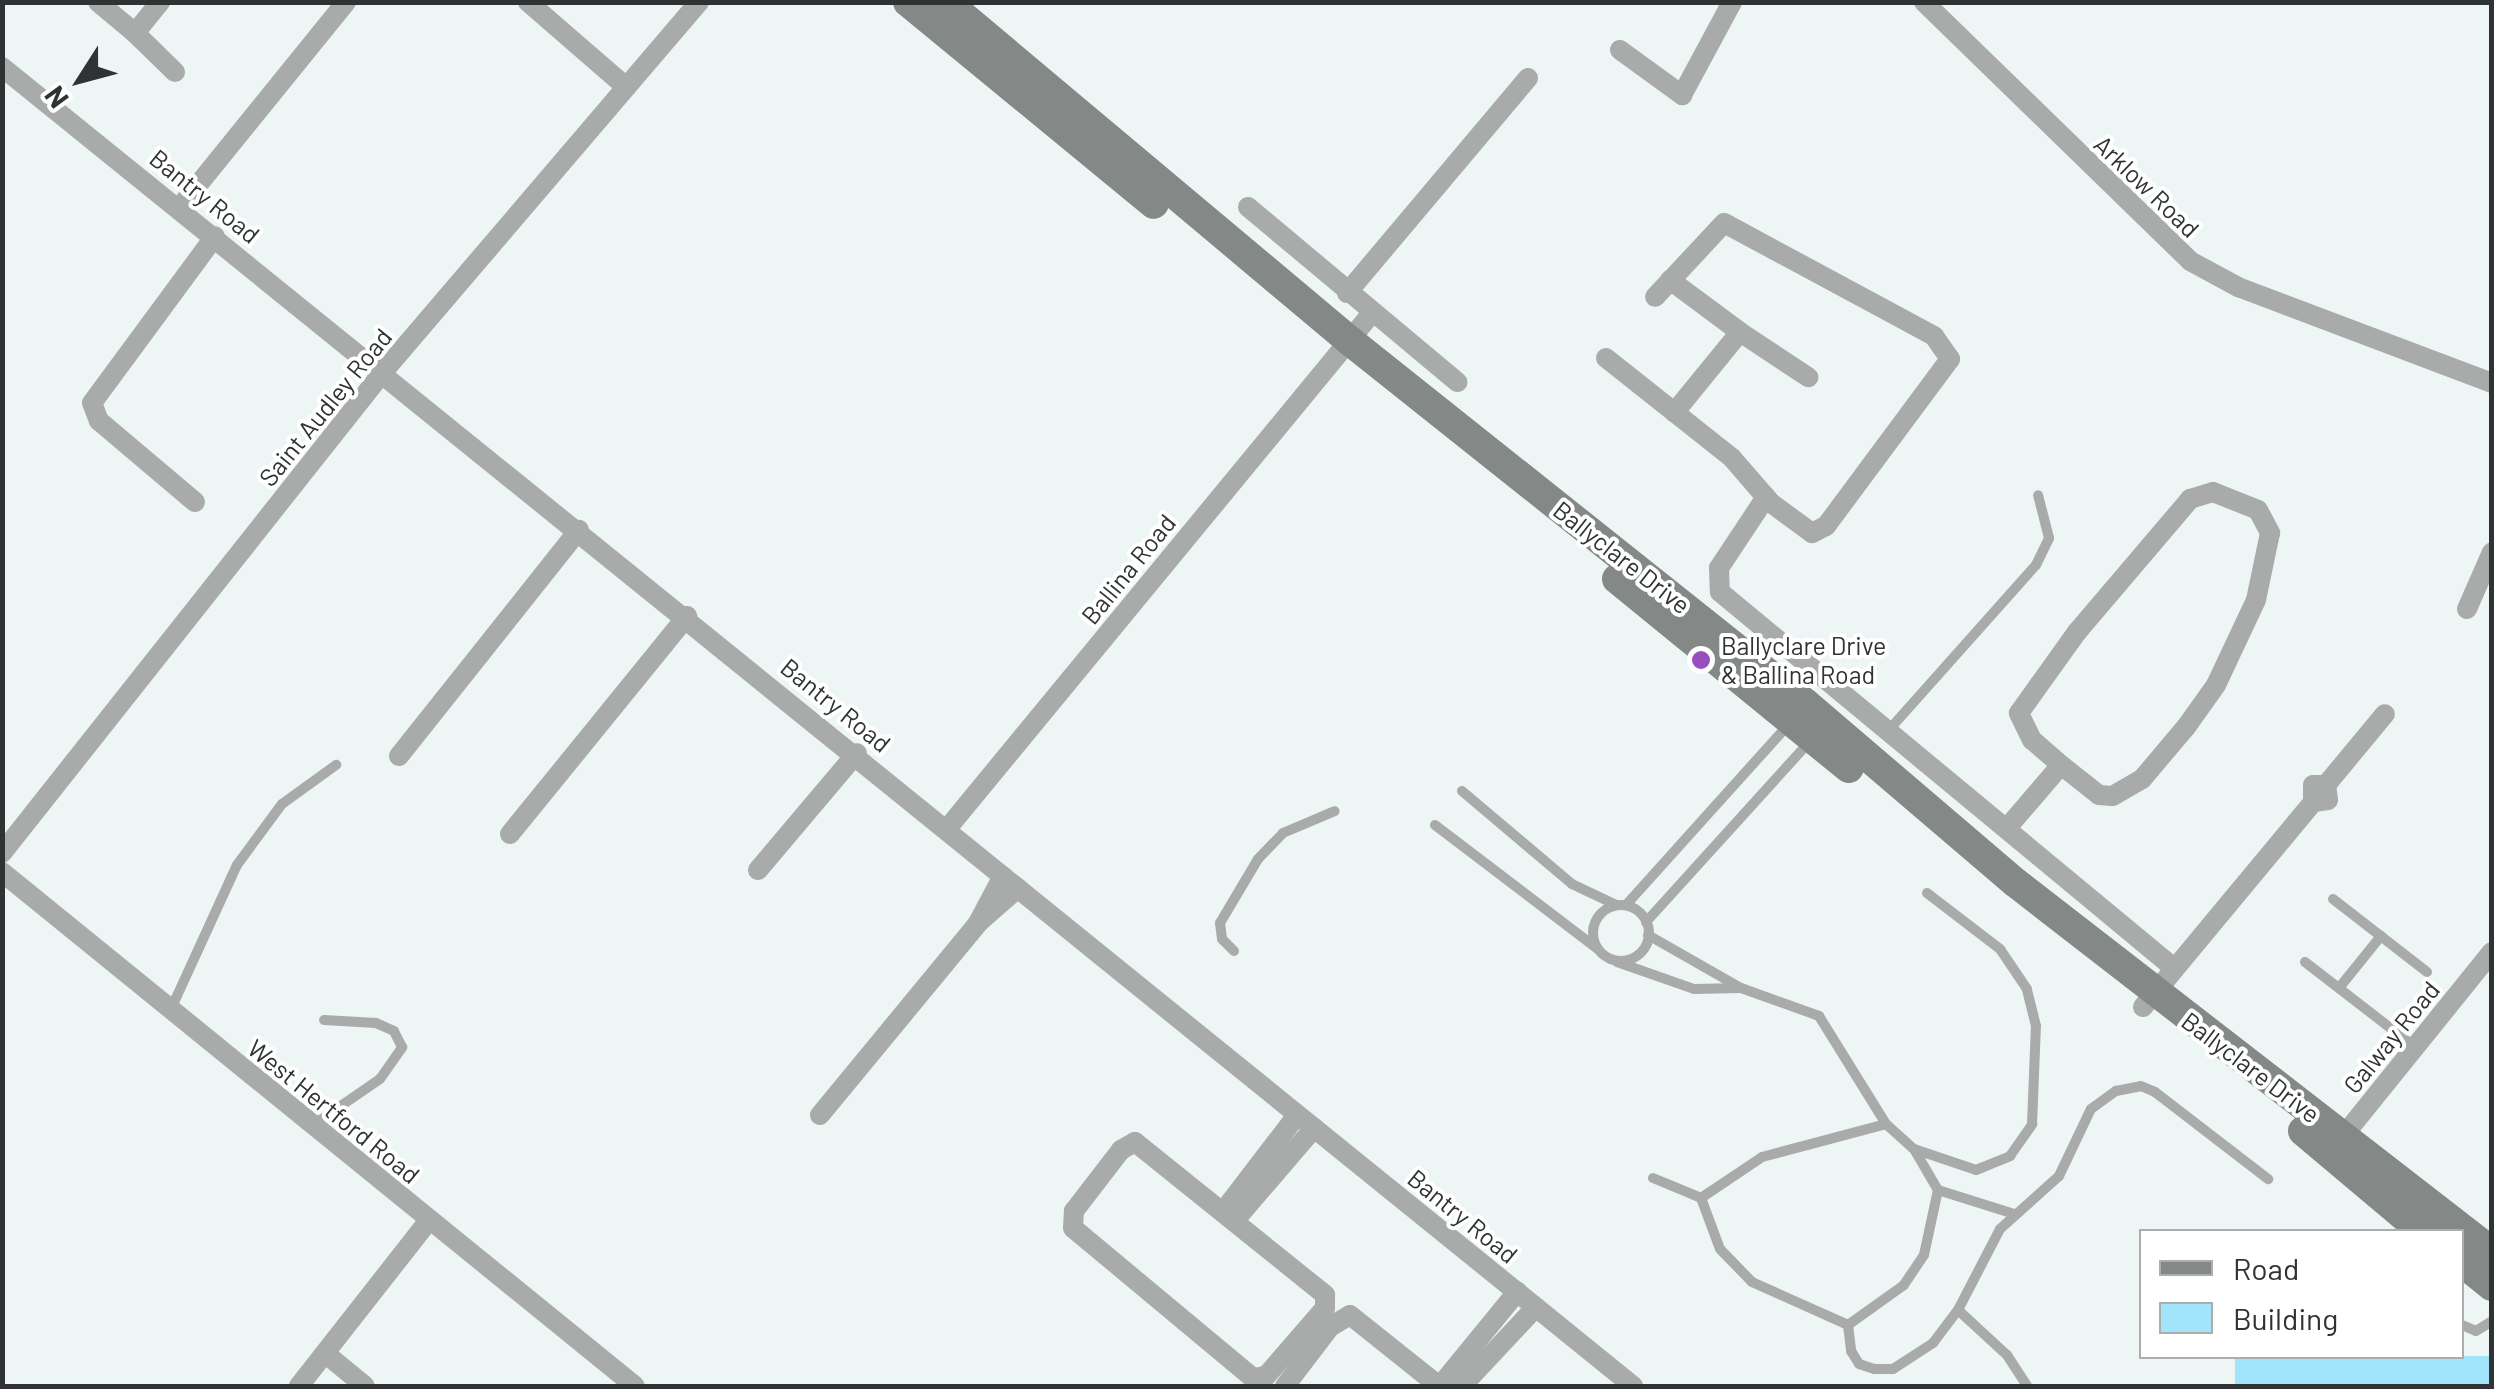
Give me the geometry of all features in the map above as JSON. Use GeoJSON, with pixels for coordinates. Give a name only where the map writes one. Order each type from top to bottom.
{"type":"FeatureCollection","features":[{"type":"Feature","properties":{"kind":"street"},"geometry":{"type":"LineString","coordinates":[[98,2],[175,72]]}},
{"type":"Feature","properties":{"kind":"street"},"geometry":{"type":"LineString","coordinates":[[134,33],[160,2]]}},
{"type":"Feature","properties":{"kind":"street"},"geometry":{"type":"LineString","coordinates":[[180,207],[346,2]]}},
{"type":"Feature","properties":{"kind":"street"},"geometry":{"type":"LineString","coordinates":[[528,2],[626,87]]}},
{"type":"Feature","properties":{"kind":"street","name":"Saint Audley Road"},"geometry":{"type":"LineString","coordinates":[[2,853],[383,372],[699,2]]}},
{"type":"Feature","properties":{"kind":"street","name":"Ballyclare Drive"},"geometry":{"type":"LineString","coordinates":[[908,2],[1809,720],[2148,1000],[2336,1145],[2458,1229]]}},
{"type":"Feature","properties":{"kind":"street","name":"Ballyclare Drive"},"geometry":{"type":"LineString","coordinates":[[946,2],[1344,347]]}},
{"type":"Feature","properties":{"kind":"street"},"geometry":{"type":"LineString","coordinates":[[1620,50],[1682,95],[1732,2]]}},
{"type":"Feature","properties":{"kind":"street","name":"Arklow Road"},"geometry":{"type":"LineString","coordinates":[[1924,2],[2190,262],[2238,288],[2492,383]]}},
{"type":"Feature","properties":{"kind":"street","name":"Bantry Road"},"geometry":{"type":"LineString","coordinates":[[2,67],[687,616],[1633,1386]]}},
{"type":"Feature","properties":{"kind":"street"},"geometry":{"type":"LineString","coordinates":[[1347,293],[1528,78]]}},
{"type":"Feature","properties":{"kind":"street"},"geometry":{"type":"LineString","coordinates":[[1248,207],[1371,314],[1457,382]]}},
{"type":"Feature","properties":{"kind":"street"},"geometry":{"type":"LineString","coordinates":[[1606,358],[1746,469],[1766,497],[1808,532],[1823,529],[1945,367],[1949,352],[1934,336],[1724,223],[1655,297]]}},
{"type":"Feature","properties":{"kind":"street"},"geometry":{"type":"LineString","coordinates":[[196,502],[99,421],[92,403],[215,236]]}},
{"type":"Feature","properties":{"kind":"street"},"geometry":{"type":"LineString","coordinates":[[1670,280],[1808,377]]}},
{"type":"Feature","properties":{"kind":"street","name":"Ballina Road"},"geometry":{"type":"LineString","coordinates":[[946,830],[1371,314]]}},
{"type":"Feature","properties":{"kind":"street"},"geometry":{"type":"LineString","coordinates":[[1674,412],[1740,332]]}},
{"type":"Feature","properties":{"kind":"street"},"geometry":{"type":"LineString","coordinates":[[2213,492],[2258,510],[2270,533],[2256,600],[2216,685],[2186,727],[2142,779],[2112,796],[2099,795],[2061,765],[2025,730],[2022,704],[2190,499],[2213,492]]}},
{"type":"Feature","properties":{"kind":"street"},"geometry":{"type":"LineString","coordinates":[[1766,497],[1719,568],[1717,587],[2174,968]]}},
{"type":"Feature","properties":{"kind":"street"},"geometry":{"type":"LineString","coordinates":[[399,756],[579,530]]}},
{"type":"Feature","properties":{"kind":"street"},"geometry":{"type":"LineString","coordinates":[[2468,609],[2492,552]]}},
{"type":"Feature","properties":{"kind":"street"},"geometry":{"type":"LineString","coordinates":[[510,834],[687,616]]}},
{"type":"Feature","properties":{"kind":"street"},"geometry":{"type":"LineString","coordinates":[[2148,1000],[2385,714]]}},
{"type":"Feature","properties":{"kind":"street"},"geometry":{"type":"LineString","coordinates":[[758,870],[856,753]]}},
{"type":"Feature","properties":{"kind":"street"},"geometry":{"type":"LineString","coordinates":[[2008,828],[2061,765]]}},
{"type":"Feature","properties":{"kind":"street","name":"West Hertford Road"},"geometry":{"type":"LineString","coordinates":[[2,872],[635,1386]]}},
{"type":"Feature","properties":{"kind":"street"},"geometry":{"type":"LineString","coordinates":[[820,1115],[1010,882]]}},
{"type":"Feature","properties":{"kind":"street","name":"Galway Road"},"geometry":{"type":"LineString","coordinates":[[2336,1145],[2492,952]]}},
{"type":"Feature","properties":{"kind":"street"},"geometry":{"type":"LineString","coordinates":[[1231,1214],[1306,1121]]}},
{"type":"Feature","properties":{"kind":"street"},"geometry":{"type":"LineString","coordinates":[[1135,1142],[1231,1214],[1326,1300],[1258,1379],[1079,1238],[1071,1219],[1120,1150],[1135,1142]]}},
{"type":"Feature","properties":{"kind":"street","name":"Ballyclare Drive"},"geometry":{"type":"LineString","coordinates":[[2336,1145],[2421,1229]]}},
{"type":"Feature","properties":{"kind":"street"},"geometry":{"type":"LineString","coordinates":[[299,1386],[429,1220]]}},
{"type":"Feature","properties":{"kind":"street","name":"Ballyclare Drive"},"geometry":{"type":"LineString","coordinates":[[2464,1233],[2492,1252]]}},
{"type":"Feature","properties":{"kind":"street"},"geometry":{"type":"LineString","coordinates":[[2464,1264],[2492,1286]]}},
{"type":"Feature","properties":{"kind":"street"},"geometry":{"type":"LineString","coordinates":[[1284,1386],[1330,1327],[1350,1315],[1440,1386],[1517,1292]]}},
{"type":"Feature","properties":{"kind":"street"},"geometry":{"type":"LineString","coordinates":[[1462,1386],[1536,1306]]}},
{"type":"Feature","properties":{"kind":"street"},"geometry":{"type":"LineString","coordinates":[[326,1354],[365,1386]]}},
{"type":"Feature","properties":{"kind":"lane"},"geometry":{"type":"LineString","coordinates":[[1888,731],[2036,565],[2049,538],[2038,494]]}},
{"type":"Feature","properties":{"kind":"lane"},"geometry":{"type":"LineString","coordinates":[[1646,922],[1809,720],[1823,676]]}},
{"type":"Feature","properties":{"kind":"lane"},"geometry":{"type":"LineString","coordinates":[[1598,949],[1595,922],[1621,905],[1809,720],[1843,693]]}},
{"type":"Feature","properties":{"kind":"lane"},"geometry":{"type":"LineString","coordinates":[[170,1010],[237,865],[282,804],[336,766]]}},
{"type":"Feature","properties":{"kind":"lane"},"geometry":{"type":"LineString","coordinates":[[1462,791],[1572,884],[1621,905],[1646,922],[1648,935],[1638,955],[1612,960]]}},
{"type":"Feature","properties":{"kind":"lane"},"geometry":{"type":"LineString","coordinates":[[1234,950],[1222,939],[1220,923],[1258,859],[1283,833],[1335,811]]}},
{"type":"Feature","properties":{"kind":"lane"},"geometry":{"type":"LineString","coordinates":[[1435,825],[1612,960],[1646,977],[1694,989],[1741,988]]}},
{"type":"Feature","properties":{"kind":"lane"},"geometry":{"type":"LineString","coordinates":[[1914,1149],[1949,1164],[1992,1166],[2021,1143],[2038,1105],[2036,1026],[2018,973],[2000,950],[1927,893]]}},
{"type":"Feature","properties":{"kind":"lane"},"geometry":{"type":"LineString","coordinates":[[2333,899],[2427,972]]}},
{"type":"Feature","properties":{"kind":"lane"},"geometry":{"type":"LineString","coordinates":[[1648,935],[1741,988],[1818,1016],[1886,1124],[1914,1149],[1938,1190],[2014,1214]]}},
{"type":"Feature","properties":{"kind":"lane"},"geometry":{"type":"LineString","coordinates":[[2339,988],[2382,936]]}},
{"type":"Feature","properties":{"kind":"lane"},"geometry":{"type":"LineString","coordinates":[[2305,962],[2414,1047]]}},
{"type":"Feature","properties":{"kind":"lane"},"geometry":{"type":"LineString","coordinates":[[312,1125],[380,1079],[402,1047],[394,1031],[376,1023],[324,1020]]}},
{"type":"Feature","properties":{"kind":"lane"},"geometry":{"type":"LineString","coordinates":[[1848,1325],[1859,1364],[1893,1369],[1933,1343],[1958,1310],[2014,1214],[2059,1176],[2091,1109],[2130,1088],[2156,1092],[2268,1179]]}},
{"type":"Feature","properties":{"kind":"lane"},"geometry":{"type":"LineString","coordinates":[[1701,1198],[1762,1156],[1886,1124]]}},
{"type":"Feature","properties":{"kind":"lane"},"geometry":{"type":"LineString","coordinates":[[1653,1178],[1701,1198],[1720,1248],[1752,1282],[1848,1325]]}},
{"type":"Feature","properties":{"kind":"lane"},"geometry":{"type":"LineString","coordinates":[[1848,1325],[1904,1285],[1924,1255],[1938,1190]]}},
{"type":"Feature","properties":{"kind":"lane"},"geometry":{"type":"LineString","coordinates":[[1958,1310],[2007,1355],[2027,1386]]}},
{"type":"Feature","properties":{"kind":"lane"},"geometry":{"type":"LineString","coordinates":[[2464,1326],[2476,1331],[2492,1321]]}},
{"type":"Feature","properties":{"kind":"building"},"geometry":{"type":"Polygon","coordinates":[[[2492,1356],[2492,1386],[2235,1386],[2235,1359],[2492,1356]]]}},
{"type":"Feature","properties":{"kind":"place","name":"Ballyclare Drive & Ballina Road"},"geometry":{"type":"Point","coordinates":[1701,660]}}]}
